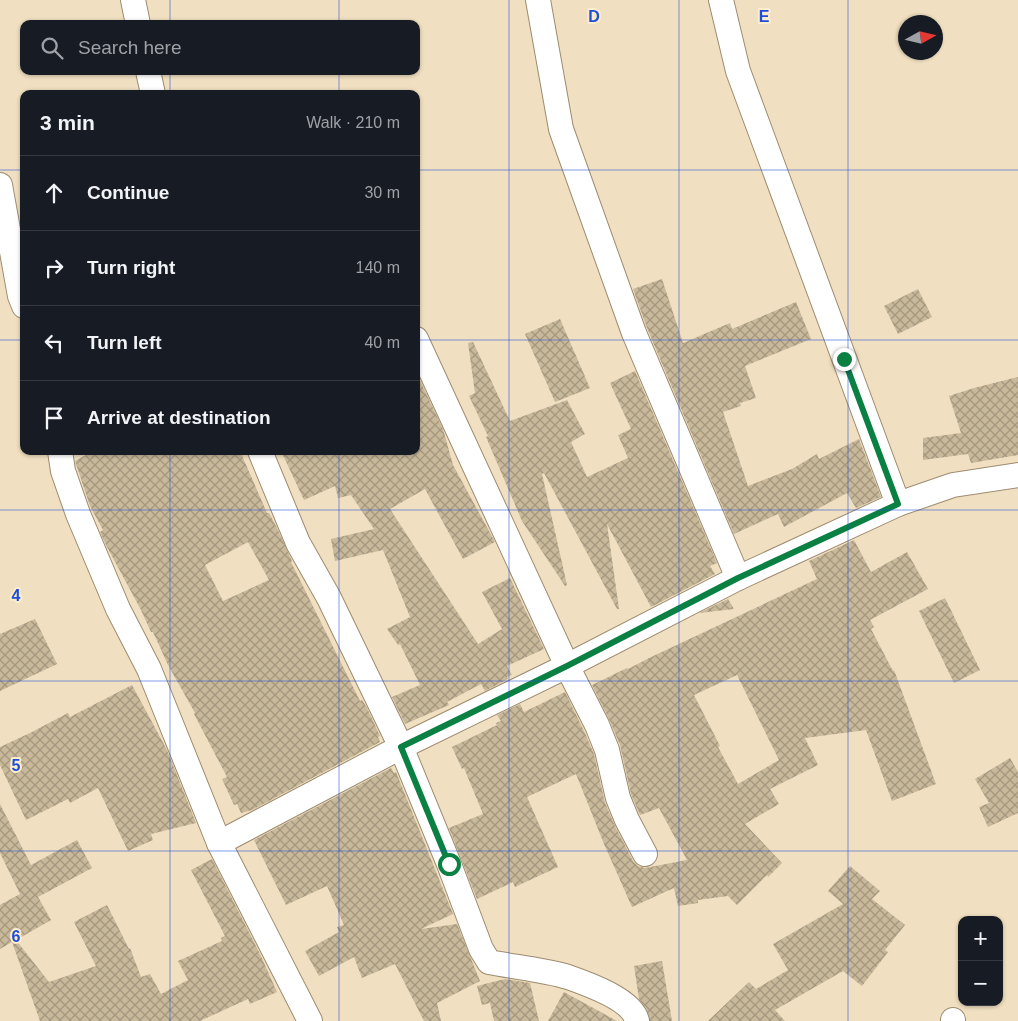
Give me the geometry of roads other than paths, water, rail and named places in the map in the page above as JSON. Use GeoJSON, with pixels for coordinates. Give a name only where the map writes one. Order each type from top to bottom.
{"type":"FeatureCollection","features":[{"type":"Feature","properties":{"kind":"street"},"geometry":{"type":"LineString","coordinates":[[133,0],[137,20]]}},
{"type":"Feature","properties":{"kind":"street"},"geometry":{"type":"LineString","coordinates":[[538,0],[561,129],[634,333],[738,578]]}},
{"type":"Feature","properties":{"kind":"street"},"geometry":{"type":"LineString","coordinates":[[721,0],[738,71],[898,504]]}},
{"type":"Feature","properties":{"kind":"street"},"geometry":{"type":"LineString","coordinates":[[149,75],[152,90]]}},
{"type":"Feature","properties":{"kind":"street"},"geometry":{"type":"LineString","coordinates":[[0,185],[20,296]]}},
{"type":"Feature","properties":{"kind":"street"},"geometry":{"type":"LineString","coordinates":[[420,348],[567,666],[597,725],[607,750],[618,798],[645,854]]}},
{"type":"Feature","properties":{"kind":"street"},"geometry":{"type":"LineString","coordinates":[[61,455],[63,472],[78,514],[118,610],[149,669],[218,843],[310,1021]]}},
{"type":"Feature","properties":{"kind":"street"},"geometry":{"type":"LineString","coordinates":[[262,455],[298,544],[329,598],[401,747],[449,864],[480,949],[489,962],[567,977],[601,990],[626,1004],[636,1015],[637,1021]]}},
{"type":"Feature","properties":{"kind":"street"},"geometry":{"type":"LineString","coordinates":[[218,843],[401,747],[567,666],[738,578],[898,504],[954,485],[1018,475]]}}]}
